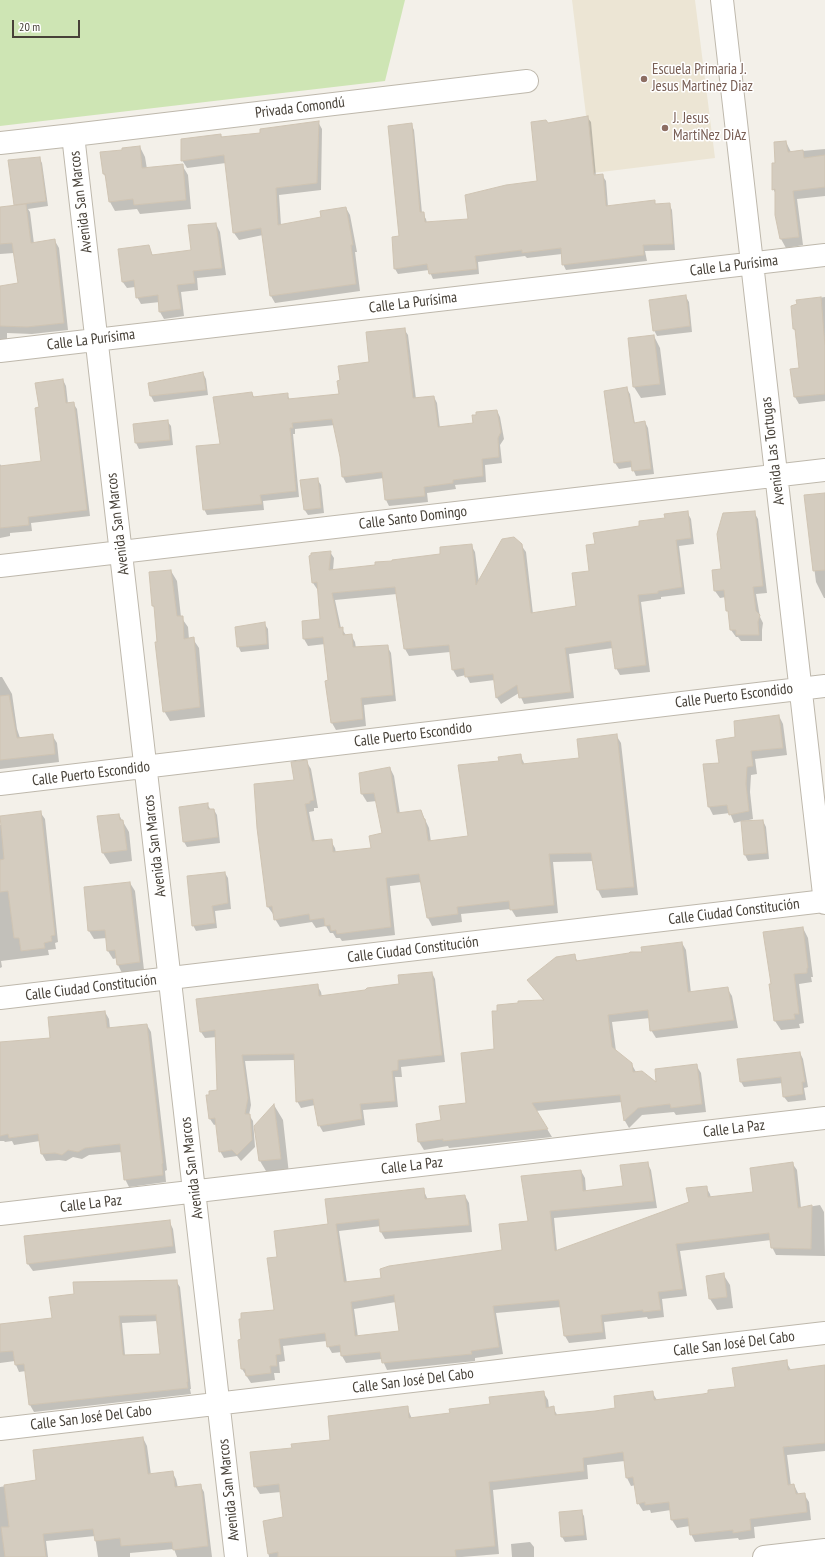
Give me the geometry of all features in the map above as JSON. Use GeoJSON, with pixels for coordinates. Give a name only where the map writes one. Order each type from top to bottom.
{"type":"FeatureCollection","features":[{"type":"Feature","properties":{"kind":"street","name":"Avenida Las Tortugas"},"geometry":{"type":"LineString","coordinates":[[722,0],[825,902]]}},
{"type":"Feature","properties":{"kind":"street","name":"Privada Comondú"},"geometry":{"type":"LineString","coordinates":[[0,142],[73,135],[527,81]]}},
{"type":"Feature","properties":{"kind":"street","name":"Avenida San Marcos"},"geometry":{"type":"LineString","coordinates":[[73,135],[236,1557]]}},
{"type":"Feature","properties":{"kind":"street","name":"Calle La Purísima"},"geometry":{"type":"LineString","coordinates":[[0,351],[825,255]]}},
{"type":"Feature","properties":{"kind":"street","name":"Calle Santo Domingo"},"geometry":{"type":"LineString","coordinates":[[0,566],[825,470]]}},
{"type":"Feature","properties":{"kind":"street","name":"Calle Puerto Escondido"},"geometry":{"type":"LineString","coordinates":[[0,784],[825,686]]}},
{"type":"Feature","properties":{"kind":"street","name":"Calle Ciudad Constitución"},"geometry":{"type":"LineString","coordinates":[[0,998],[825,902]]}},
{"type":"Feature","properties":{"kind":"street","name":"Calle La Paz"},"geometry":{"type":"LineString","coordinates":[[0,1214],[825,1118]]}},
{"type":"Feature","properties":{"kind":"street","name":"Calle San José Del Cabo"},"geometry":{"type":"LineString","coordinates":[[0,1429],[825,1333]]}},
{"type":"Feature","properties":{"kind":"street"},"geometry":{"type":"LineString","coordinates":[[764,1557],[825,1550]]}},
{"type":"Feature","properties":{"kind":"shaded area","name":"Escuela Primaria J. Jesus Martinez Diaz"},"geometry":{"type":"Polygon","coordinates":[[[572,0],[695,0],[715,158],[593,173],[572,0]]]}},
{"type":"Feature","properties":{"kind":"green space"},"geometry":{"type":"Polygon","coordinates":[[[0,0],[405,0],[385,81],[0,126],[0,0]]]}},
{"type":"Feature","properties":{"kind":"building"},"geometry":{"type":"Polygon","coordinates":[[[588,116],[594,175],[603,174],[606,206],[655,200],[655,204],[670,203],[673,244],[643,245],[644,255],[562,265],[561,248],[522,253],[522,250],[475,256],[477,269],[429,274],[427,264],[394,269],[392,237],[399,236],[388,126],[412,123],[420,212],[424,212],[425,222],[468,219],[465,195],[506,185],[537,181],[531,122],[546,120],[548,123],[588,116]]]}},
{"type":"Feature","properties":{"kind":"building"},"geometry":{"type":"Polygon","coordinates":[[[319,121],[317,183],[276,188],[278,225],[321,217],[320,211],[346,207],[353,245],[351,245],[356,284],[270,296],[261,228],[233,233],[224,155],[181,161],[181,139],[221,134],[221,137],[260,133],[260,129],[319,121]]]}},
{"type":"Feature","properties":{"kind":"building"},"geometry":{"type":"Polygon","coordinates":[[[786,141],[788,152],[803,150],[804,158],[825,155],[825,187],[793,191],[799,237],[780,239],[775,215],[775,189],[772,190],[772,163],[775,163],[774,142],[786,141]]]}},
{"type":"Feature","properties":{"kind":"building"},"geometry":{"type":"Polygon","coordinates":[[[140,146],[142,168],[183,164],[186,200],[134,205],[133,199],[109,202],[100,152],[122,150],[122,148],[140,146]]]}},
{"type":"Feature","properties":{"kind":"building"},"geometry":{"type":"Polygon","coordinates":[[[40,157],[46,201],[14,205],[8,160],[40,157]]]}},
{"type":"Feature","properties":{"kind":"building"},"geometry":{"type":"Polygon","coordinates":[[[26,204],[31,243],[55,239],[64,323],[27,327],[0,326],[0,286],[18,283],[12,243],[0,244],[0,207],[26,204]]]}},
{"type":"Feature","properties":{"kind":"building"},"geometry":{"type":"Polygon","coordinates":[[[216,223],[222,268],[193,271],[195,283],[177,285],[181,309],[159,312],[158,295],[136,298],[134,280],[122,282],[118,249],[149,245],[152,255],[191,250],[188,225],[216,223]]]}},
{"type":"Feature","properties":{"kind":"building"},"geometry":{"type":"Polygon","coordinates":[[[686,295],[690,326],[653,331],[649,300],[686,295]]]}},
{"type":"Feature","properties":{"kind":"building"},"geometry":{"type":"Polygon","coordinates":[[[821,297],[825,346],[825,394],[794,397],[790,369],[799,368],[791,306],[797,304],[796,300],[821,297]]]}},
{"type":"Feature","properties":{"kind":"building"},"geometry":{"type":"Polygon","coordinates":[[[405,328],[413,398],[434,396],[438,427],[473,423],[472,415],[476,415],[476,412],[497,410],[501,432],[498,438],[499,457],[482,459],[483,476],[453,480],[453,483],[424,487],[425,496],[385,500],[382,472],[342,477],[340,457],[332,419],[292,423],[293,428],[290,428],[296,491],[260,495],[262,504],[203,510],[196,446],[220,444],[213,397],[252,392],[253,397],[288,393],[288,399],[339,394],[337,381],[340,380],[338,366],[369,362],[366,332],[405,328]]]}},
{"type":"Feature","properties":{"kind":"building"},"geometry":{"type":"Polygon","coordinates":[[[654,335],[660,384],[633,387],[628,338],[654,335]]]}},
{"type":"Feature","properties":{"kind":"building"},"geometry":{"type":"Polygon","coordinates":[[[203,372],[206,390],[150,396],[148,383],[203,372]]]}},
{"type":"Feature","properties":{"kind":"building"},"geometry":{"type":"Polygon","coordinates":[[[63,379],[66,403],[74,402],[87,510],[28,517],[29,525],[0,528],[0,466],[41,461],[35,408],[39,407],[35,383],[63,379]]]}},
{"type":"Feature","properties":{"kind":"building"},"geometry":{"type":"Polygon","coordinates":[[[627,387],[634,423],[645,421],[651,469],[632,471],[631,461],[614,463],[604,391],[627,387]]]}},
{"type":"Feature","properties":{"kind":"building"},"geometry":{"type":"Polygon","coordinates":[[[168,420],[170,440],[135,443],[133,424],[168,420]]]}},
{"type":"Feature","properties":{"kind":"building"},"geometry":{"type":"Polygon","coordinates":[[[318,478],[321,508],[304,510],[300,480],[318,478]]]}},
{"type":"Feature","properties":{"kind":"building"},"geometry":{"type":"Polygon","coordinates":[[[825,493],[825,570],[813,571],[804,495],[825,493]]]}},
{"type":"Feature","properties":{"kind":"building"},"geometry":{"type":"Polygon","coordinates":[[[688,511],[691,538],[676,540],[682,587],[658,591],[658,593],[638,595],[646,665],[615,669],[611,641],[565,648],[571,692],[519,698],[517,685],[496,698],[493,674],[465,677],[464,668],[452,670],[449,645],[404,649],[395,587],[332,593],[339,628],[343,627],[343,635],[352,634],[353,647],[388,645],[393,695],[361,698],[363,719],[331,723],[325,681],[328,680],[323,637],[303,639],[302,621],[320,619],[317,582],[312,583],[309,556],[311,553],[331,551],[329,570],[375,565],[375,562],[440,554],[440,547],[472,544],[476,585],[502,539],[514,537],[522,544],[531,613],[576,606],[572,573],[589,571],[586,545],[595,544],[593,533],[639,526],[639,521],[665,518],[664,514],[688,511]]]}},
{"type":"Feature","properties":{"kind":"building"},"geometry":{"type":"Polygon","coordinates":[[[755,511],[763,586],[753,587],[756,611],[760,615],[758,622],[759,635],[736,635],[736,630],[730,630],[724,590],[714,591],[712,570],[721,569],[717,534],[723,513],[755,511]]]}},
{"type":"Feature","properties":{"kind":"building"},"geometry":{"type":"Polygon","coordinates":[[[171,570],[177,616],[183,616],[184,639],[194,637],[200,707],[163,712],[155,642],[157,642],[154,606],[152,606],[149,572],[171,570]]]}},
{"type":"Feature","properties":{"kind":"building"},"geometry":{"type":"Polygon","coordinates":[[[265,622],[267,644],[237,647],[235,627],[265,622]]]}},
{"type":"Feature","properties":{"kind":"building"},"geometry":{"type":"Polygon","coordinates":[[[9,695],[17,738],[53,734],[55,754],[0,760],[0,696],[9,695]]]}},
{"type":"Feature","properties":{"kind":"building"},"geometry":{"type":"Polygon","coordinates":[[[779,715],[783,748],[751,751],[753,766],[747,767],[746,784],[749,811],[729,815],[727,805],[708,807],[703,764],[719,763],[716,740],[735,737],[734,721],[779,715]]]}},
{"type":"Feature","properties":{"kind":"building"},"geometry":{"type":"Polygon","coordinates":[[[617,734],[634,887],[597,890],[591,853],[549,854],[554,905],[510,910],[509,901],[457,907],[458,914],[427,918],[419,874],[386,878],[391,927],[337,934],[336,930],[331,931],[330,925],[325,926],[324,918],[310,920],[309,914],[274,920],[272,906],[267,907],[257,828],[254,784],[294,780],[291,762],[307,760],[314,800],[305,804],[312,841],[332,839],[333,852],[371,848],[369,836],[382,833],[374,793],[361,794],[359,773],[390,767],[397,813],[421,810],[425,819],[428,841],[468,836],[458,765],[499,761],[498,757],[521,754],[522,764],[579,758],[577,739],[617,734]]]}},
{"type":"Feature","properties":{"kind":"building"},"geometry":{"type":"Polygon","coordinates":[[[208,803],[208,809],[214,809],[218,837],[183,842],[179,807],[208,803]]]}},
{"type":"Feature","properties":{"kind":"building"},"geometry":{"type":"Polygon","coordinates":[[[41,811],[55,935],[51,936],[52,941],[44,943],[45,948],[21,951],[19,938],[14,938],[8,891],[0,892],[0,860],[4,859],[0,816],[41,811]]]}},
{"type":"Feature","properties":{"kind":"building"},"geometry":{"type":"Polygon","coordinates":[[[119,814],[120,820],[123,820],[127,850],[102,853],[97,816],[119,814]]]}},
{"type":"Feature","properties":{"kind":"building"},"geometry":{"type":"Polygon","coordinates":[[[763,820],[767,853],[744,855],[741,821],[763,820]]]}},
{"type":"Feature","properties":{"kind":"building"},"geometry":{"type":"Polygon","coordinates":[[[225,872],[228,903],[212,906],[215,923],[192,926],[187,876],[225,872]]]}},
{"type":"Feature","properties":{"kind":"building"},"geometry":{"type":"Polygon","coordinates":[[[130,882],[140,962],[117,965],[115,950],[107,951],[105,930],[88,931],[84,887],[130,882]]]}},
{"type":"Feature","properties":{"kind":"building"},"geometry":{"type":"Polygon","coordinates":[[[803,927],[808,968],[807,973],[794,974],[799,1014],[794,1014],[795,1019],[774,1021],[769,984],[771,984],[763,932],[803,927]]]}},
{"type":"Feature","properties":{"kind":"building"},"geometry":{"type":"Polygon","coordinates":[[[682,942],[688,992],[728,987],[734,1020],[650,1031],[648,1010],[608,1015],[612,1047],[632,1063],[633,1072],[642,1071],[656,1082],[655,1069],[697,1064],[702,1104],[671,1108],[670,1104],[638,1108],[624,1121],[620,1095],[532,1103],[548,1129],[443,1141],[443,1139],[418,1142],[416,1124],[441,1120],[439,1106],[466,1103],[461,1053],[494,1049],[492,1011],[497,1011],[497,1005],[518,1003],[518,1001],[544,1000],[527,980],[556,957],[575,954],[576,961],[630,952],[642,952],[641,947],[682,942]]]}},
{"type":"Feature","properties":{"kind":"building"},"geometry":{"type":"Polygon","coordinates":[[[432,972],[442,1055],[398,1060],[398,1070],[392,1071],[395,1101],[360,1104],[362,1119],[318,1126],[313,1099],[296,1102],[294,1054],[242,1055],[248,1098],[245,1114],[250,1114],[252,1140],[237,1155],[232,1150],[219,1152],[215,1118],[209,1119],[206,1095],[209,1095],[209,1091],[217,1090],[215,1030],[200,1032],[196,999],[318,984],[319,996],[399,984],[398,975],[432,972]]]}},
{"type":"Feature","properties":{"kind":"building"},"geometry":{"type":"Polygon","coordinates":[[[105,1011],[107,1028],[147,1024],[163,1163],[163,1175],[124,1180],[120,1144],[85,1148],[78,1152],[68,1150],[62,1155],[55,1153],[41,1154],[38,1134],[9,1138],[8,1134],[0,1136],[0,1042],[50,1038],[48,1017],[105,1011]]]}},
{"type":"Feature","properties":{"kind":"building"},"geometry":{"type":"Polygon","coordinates":[[[800,1052],[805,1082],[802,1082],[803,1094],[783,1097],[781,1077],[740,1082],[737,1059],[800,1052]]]}},
{"type":"Feature","properties":{"kind":"building"},"geometry":{"type":"Polygon","coordinates":[[[274,1104],[281,1159],[259,1161],[254,1126],[274,1104]]]}},
{"type":"Feature","properties":{"kind":"building"},"geometry":{"type":"Polygon","coordinates":[[[648,1162],[654,1201],[550,1211],[555,1251],[689,1202],[686,1188],[707,1186],[708,1197],[753,1192],[750,1168],[793,1162],[798,1208],[812,1205],[811,1249],[771,1248],[769,1233],[676,1244],[683,1289],[658,1292],[661,1310],[643,1312],[643,1310],[601,1315],[603,1332],[564,1336],[559,1300],[493,1306],[499,1347],[471,1351],[472,1354],[382,1363],[380,1352],[341,1356],[340,1345],[327,1347],[325,1333],[279,1339],[281,1354],[276,1355],[277,1366],[270,1366],[271,1373],[246,1376],[245,1369],[241,1369],[238,1340],[241,1339],[239,1319],[241,1319],[241,1313],[274,1310],[267,1258],[277,1257],[274,1231],[328,1224],[325,1199],[424,1188],[425,1199],[465,1195],[469,1225],[380,1232],[379,1219],[336,1224],[344,1282],[381,1278],[380,1269],[389,1266],[502,1250],[499,1224],[528,1221],[521,1176],[581,1170],[583,1191],[623,1186],[620,1165],[648,1162]],[[394,1295],[351,1302],[355,1336],[399,1331],[394,1295]]]}},
{"type":"Feature","properties":{"kind":"building"},"geometry":{"type":"Polygon","coordinates":[[[170,1220],[173,1246],[27,1264],[24,1236],[170,1220]]]}},
{"type":"Feature","properties":{"kind":"building"},"geometry":{"type":"Polygon","coordinates":[[[724,1273],[727,1297],[709,1299],[706,1276],[724,1273]]]}},
{"type":"Feature","properties":{"kind":"building"},"geometry":{"type":"Polygon","coordinates":[[[177,1280],[188,1388],[29,1405],[24,1364],[15,1365],[13,1351],[0,1352],[0,1324],[52,1318],[49,1297],[74,1294],[73,1282],[177,1280]],[[156,1315],[119,1316],[123,1355],[160,1354],[156,1315]]]}},
{"type":"Feature","properties":{"kind":"building"},"geometry":{"type":"Polygon","coordinates":[[[787,1360],[788,1370],[825,1365],[825,1443],[783,1447],[788,1485],[794,1484],[796,1494],[805,1493],[807,1512],[750,1519],[751,1530],[733,1533],[733,1530],[690,1535],[688,1518],[671,1520],[669,1502],[645,1505],[645,1502],[637,1504],[633,1477],[626,1478],[623,1452],[583,1458],[584,1471],[489,1482],[495,1546],[455,1550],[456,1557],[278,1557],[278,1552],[268,1554],[263,1521],[283,1517],[279,1484],[254,1487],[250,1452],[292,1448],[291,1444],[330,1440],[328,1416],[408,1406],[409,1418],[450,1413],[449,1409],[490,1404],[489,1397],[544,1391],[546,1408],[554,1406],[555,1415],[595,1411],[615,1408],[614,1396],[653,1391],[654,1400],[703,1394],[708,1393],[708,1390],[735,1387],[732,1368],[787,1360]]]}},
{"type":"Feature","properties":{"kind":"building"},"geometry":{"type":"Polygon","coordinates":[[[143,1437],[148,1474],[173,1471],[175,1487],[201,1484],[208,1546],[173,1550],[172,1542],[121,1546],[120,1538],[95,1541],[93,1529],[43,1534],[46,1557],[5,1557],[1,1527],[9,1527],[4,1485],[36,1480],[33,1450],[143,1437]]]}},
{"type":"Feature","properties":{"kind":"building"},"geometry":{"type":"Polygon","coordinates":[[[582,1510],[584,1535],[561,1537],[559,1512],[582,1510]]]}},
{"type":"Feature","properties":{"kind":"place","name":"Escuela Primaria J. Jesus Martinez Diaz"},"geometry":{"type":"Point","coordinates":[644,79]}},
{"type":"Feature","properties":{"kind":"place","name":"J. Jesus MartiNez DiAz"},"geometry":{"type":"Point","coordinates":[665,128]}}]}
